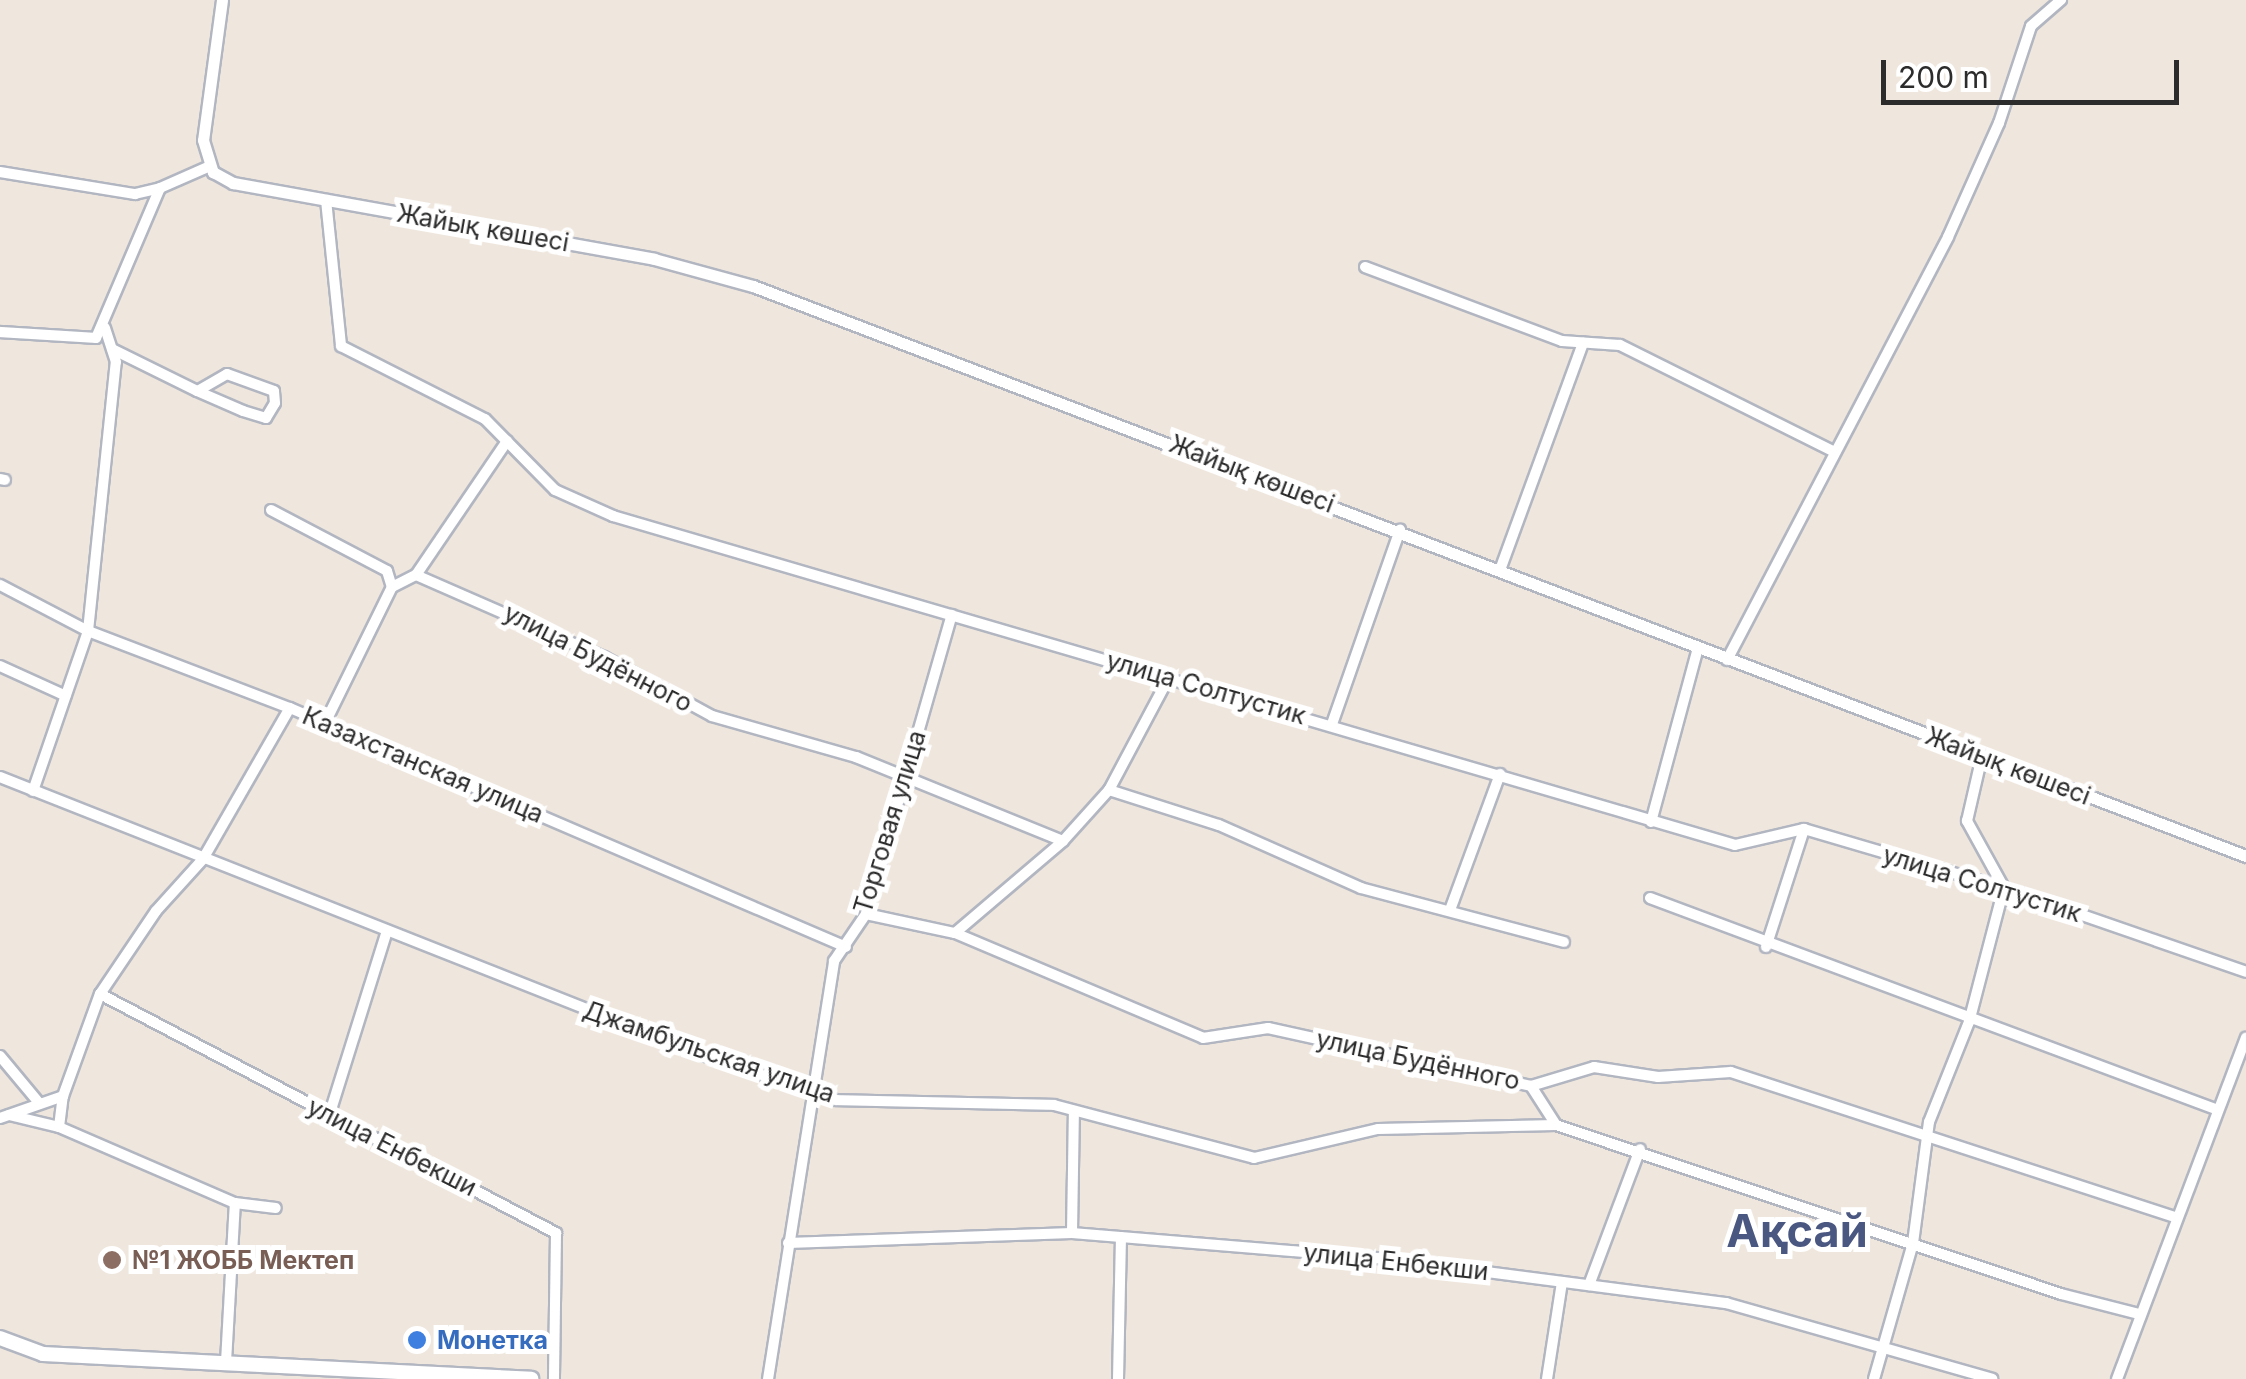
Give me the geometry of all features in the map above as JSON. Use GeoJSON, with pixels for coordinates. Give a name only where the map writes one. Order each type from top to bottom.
{"type":"FeatureCollection","features":[{"type":"Feature","properties":{"kind":"main road"},"geometry":{"type":"LineString","coordinates":[[0,1338],[43,1354],[226,1362],[274,1372],[531,1379]]}},
{"type":"Feature","properties":{"kind":"street"},"geometry":{"type":"LineString","coordinates":[[0,172],[135,194],[160,188],[210,166],[203,140],[222,0]]}},
{"type":"Feature","properties":{"kind":"street"},"geometry":{"type":"LineString","coordinates":[[1727,660],[1948,237],[1999,123],[2031,26],[2062,0]]}},
{"type":"Feature","properties":{"kind":"street","name":"Жайық көшесі"},"geometry":{"type":"LineString","coordinates":[[210,166],[233,183],[700,270],[1400,530],[1727,660],[2246,856]]}},
{"type":"Feature","properties":{"kind":"street"},"geometry":{"type":"LineString","coordinates":[[0,332],[96,338],[105,328],[160,188]]}},
{"type":"Feature","properties":{"kind":"street","name":"улица Солтустик"},"geometry":{"type":"LineString","coordinates":[[326,200],[341,346],[485,419],[555,490],[613,516],[1735,845],[1804,830],[2004,888],[2246,972]]}},
{"type":"Feature","properties":{"kind":"street"},"geometry":{"type":"LineString","coordinates":[[1365,266],[1562,342],[1620,345],[1835,452]]}},
{"type":"Feature","properties":{"kind":"street"},"geometry":{"type":"LineString","coordinates":[[33,790],[88,630],[116,362],[105,328]]}},
{"type":"Feature","properties":{"kind":"street"},"geometry":{"type":"LineString","coordinates":[[1500,570],[1583,344]]}},
{"type":"Feature","properties":{"kind":"street"},"geometry":{"type":"LineString","coordinates":[[112,348],[198,391],[266,418],[275,403],[274,390],[227,374],[198,391]]}},
{"type":"Feature","properties":{"kind":"street"},"geometry":{"type":"LineString","coordinates":[[325,723],[392,587],[416,575],[507,442]]}},
{"type":"Feature","properties":{"kind":"street"},"geometry":{"type":"LineString","coordinates":[[272,510],[387,572],[392,587]]}},
{"type":"Feature","properties":{"kind":"street"},"geometry":{"type":"LineString","coordinates":[[1332,724],[1400,530]]}},
{"type":"Feature","properties":{"kind":"street","name":"улица Будённого"},"geometry":{"type":"LineString","coordinates":[[416,575],[604,657],[712,716],[904,775],[1063,841]]}},
{"type":"Feature","properties":{"kind":"street","name":"Казахстанская улица"},"geometry":{"type":"LineString","coordinates":[[0,585],[88,630],[290,708],[846,947]]}},
{"type":"Feature","properties":{"kind":"street","name":"Торговая улица"},"geometry":{"type":"LineString","coordinates":[[768,1379],[809,1093],[834,961],[866,914],[952,615]]}},
{"type":"Feature","properties":{"kind":"street"},"geometry":{"type":"LineString","coordinates":[[1650,822],[1698,648]]}},
{"type":"Feature","properties":{"kind":"street"},"geometry":{"type":"LineString","coordinates":[[0,666],[66,696]]}},
{"type":"Feature","properties":{"kind":"street"},"geometry":{"type":"LineString","coordinates":[[955,933],[1063,841],[1109,790],[1169,678]]}},
{"type":"Feature","properties":{"kind":"street"},"geometry":{"type":"LineString","coordinates":[[59,1127],[63,1096],[100,994],[156,911],[203,859],[290,708]]}},
{"type":"Feature","properties":{"kind":"street"},"geometry":{"type":"LineString","coordinates":[[1874,1379],[1913,1243],[1927,1134],[1970,1022],[2004,888],[1968,820],[1982,756]]}},
{"type":"Feature","properties":{"kind":"street"},"geometry":{"type":"LineString","coordinates":[[1450,910],[1500,774]]}},
{"type":"Feature","properties":{"kind":"street","name":"Джамбульская улица"},"geometry":{"type":"LineString","coordinates":[[0,777],[809,1093],[930,1105],[1054,1105],[1254,1158],[1378,1129],[1556,1125],[1640,1149],[1913,1243],[2139,1314]]}},
{"type":"Feature","properties":{"kind":"street"},"geometry":{"type":"LineString","coordinates":[[1109,790],[1219,825],[1360,888],[1564,942]]}},
{"type":"Feature","properties":{"kind":"street"},"geometry":{"type":"LineString","coordinates":[[1766,947],[1804,830]]}},
{"type":"Feature","properties":{"kind":"street"},"geometry":{"type":"LineString","coordinates":[[1650,898],[1766,947],[2218,1110]]}},
{"type":"Feature","properties":{"kind":"street","name":"улица Будённого"},"geometry":{"type":"LineString","coordinates":[[866,914],[955,933],[1204,1038],[1268,1028],[1531,1086],[1594,1067],[1658,1077],[1719,1070],[1927,1134],[2177,1218]]}},
{"type":"Feature","properties":{"kind":"street"},"geometry":{"type":"LineString","coordinates":[[329,1116],[387,931]]}},
{"type":"Feature","properties":{"kind":"street","name":"улица Енбекши"},"geometry":{"type":"LineString","coordinates":[[100,994],[556,1233],[554,1379]]}},
{"type":"Feature","properties":{"kind":"street"},"geometry":{"type":"LineString","coordinates":[[2117,1379],[2246,1038]]}},
{"type":"Feature","properties":{"kind":"street"},"geometry":{"type":"LineString","coordinates":[[0,1056],[40,1104]]}},
{"type":"Feature","properties":{"kind":"street"},"geometry":{"type":"LineString","coordinates":[[1531,1086],[1556,1125]]}},
{"type":"Feature","properties":{"kind":"street"},"geometry":{"type":"LineString","coordinates":[[5,1117],[63,1096]]}},
{"type":"Feature","properties":{"kind":"street"},"geometry":{"type":"LineString","coordinates":[[1072,1233],[1074,1112]]}},
{"type":"Feature","properties":{"kind":"street"},"geometry":{"type":"LineString","coordinates":[[5,1117],[59,1127],[235,1203],[276,1208]]}},
{"type":"Feature","properties":{"kind":"street"},"geometry":{"type":"LineString","coordinates":[[1589,1285],[1640,1149]]}},
{"type":"Feature","properties":{"kind":"street"},"geometry":{"type":"LineString","coordinates":[[226,1362],[235,1203]]}},
{"type":"Feature","properties":{"kind":"street","name":"улица Енбекши"},"geometry":{"type":"LineString","coordinates":[[788,1243],[1072,1233],[1379,1258],[1726,1303],[1992,1379]]}},
{"type":"Feature","properties":{"kind":"street"},"geometry":{"type":"LineString","coordinates":[[1118,1379],[1121,1237]]}},
{"type":"Feature","properties":{"kind":"street"},"geometry":{"type":"LineString","coordinates":[[1547,1379],[1562,1282]]}},
{"type":"Feature","properties":{"kind":"place","name":"№1 ЖОББ Мектеп"},"geometry":{"type":"Point","coordinates":[112,1260]}},
{"type":"Feature","properties":{"kind":"place","name":"Монетка"},"geometry":{"type":"Point","coordinates":[417,1340]}},
{"type":"Feature","properties":{"kind":"district","name":"Ақсай"},"geometry":{"type":"Point","coordinates":[1797,1231]}}]}
